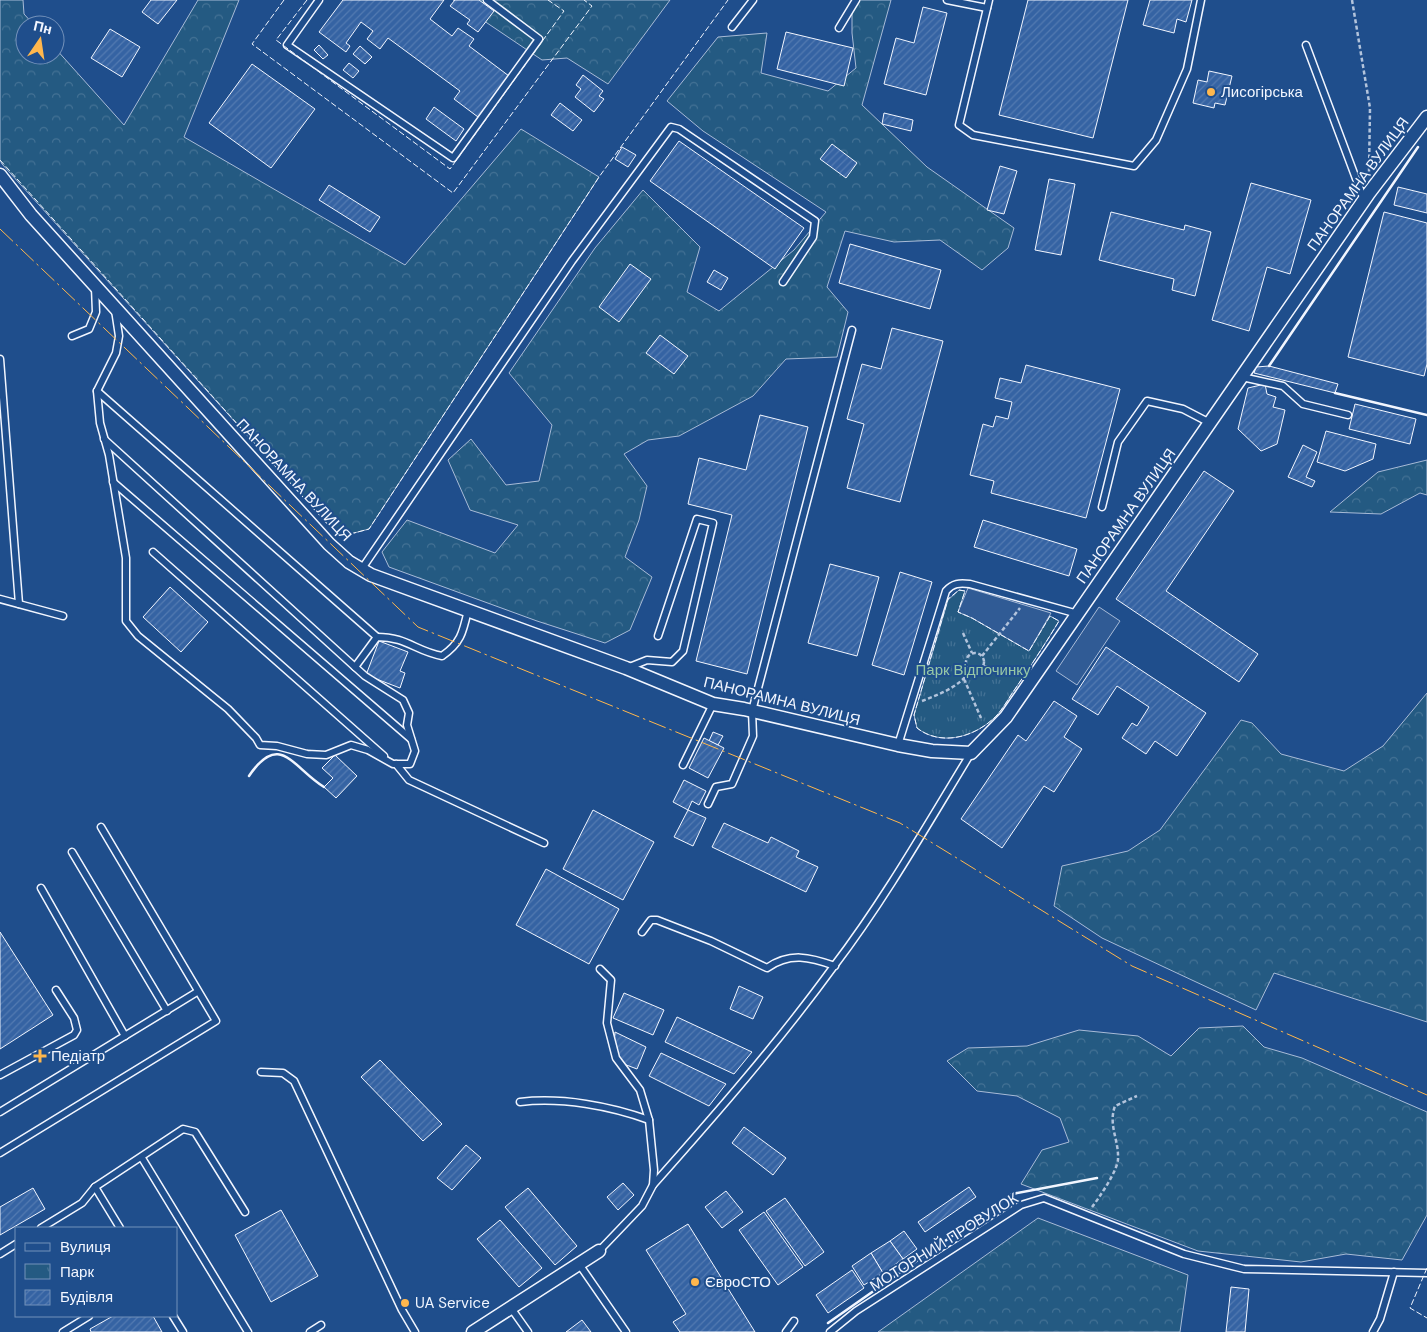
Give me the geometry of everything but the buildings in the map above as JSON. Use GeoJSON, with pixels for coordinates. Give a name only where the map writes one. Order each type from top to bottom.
{"type":"FeatureCollection","features":[{"type":"Feature","properties":{"kind":"street","name":"ПАНОРАМНА ВУЛИЦЯ"},"geometry":{"type":"LineString","coordinates":[[0,174],[31,215],[329,544],[361,570],[626,668],[713,704],[752,711],[898,745],[932,751],[971,753],[1006,717],[1367,196],[1427,117]]}},
{"type":"Feature","properties":{"kind":"street"},"geometry":{"type":"LineString","coordinates":[[473,1332],[599,1251]]}},
{"type":"Feature","properties":{"kind":"lane"},"geometry":{"type":"LineString","coordinates":[[319,0],[287,45],[453,158],[538,39],[486,0]]}},
{"type":"Feature","properties":{"kind":"lane"},"geometry":{"type":"LineString","coordinates":[[732,26],[752,0]]}},
{"type":"Feature","properties":{"kind":"lane"},"geometry":{"type":"LineString","coordinates":[[839,28],[856,0]]}},
{"type":"Feature","properties":{"kind":"lane"},"geometry":{"type":"LineString","coordinates":[[947,0],[987,8]]}},
{"type":"Feature","properties":{"kind":"lane"},"geometry":{"type":"LineString","coordinates":[[989,0],[959,125],[973,135],[1134,166],[1156,140],[1187,69],[1201,0]]}},
{"type":"Feature","properties":{"kind":"lane"},"geometry":{"type":"LineString","coordinates":[[1306,45],[1367,196]]}},
{"type":"Feature","properties":{"kind":"lane"},"geometry":{"type":"LineString","coordinates":[[361,570],[572,261],[671,127],[679,129],[815,221],[813,237],[783,282]]}},
{"type":"Feature","properties":{"kind":"lane"},"geometry":{"type":"LineString","coordinates":[[72,336],[89,328],[96,312],[95,285]]}},
{"type":"Feature","properties":{"kind":"lane"},"geometry":{"type":"LineString","coordinates":[[103,438],[365,676],[403,700],[409,713],[407,725],[416,751],[410,764],[395,764],[368,750],[351,745],[326,755],[307,754],[277,746],[260,744],[228,709],[138,636],[126,621],[126,558],[109,455],[103,438],[97,391],[116,353],[119,336],[114,307]]}},
{"type":"Feature","properties":{"kind":"lane"},"geometry":{"type":"LineString","coordinates":[[708,804],[716,787],[732,784],[753,736],[752,711],[852,330]]}},
{"type":"Feature","properties":{"kind":"lane"},"geometry":{"type":"LineString","coordinates":[[0,359],[19,604]]}},
{"type":"Feature","properties":{"kind":"lane"},"geometry":{"type":"LineString","coordinates":[[1242,377],[1283,386],[1303,404],[1348,415]]}},
{"type":"Feature","properties":{"kind":"lane"},"geometry":{"type":"LineString","coordinates":[[97,391],[376,636],[395,637],[427,653],[442,656],[456,647],[463,632],[468,610]]}},
{"type":"Feature","properties":{"kind":"lane"},"geometry":{"type":"LineString","coordinates":[[1102,507],[1118,442],[1147,401],[1183,409],[1210,423]]}},
{"type":"Feature","properties":{"kind":"lane"},"geometry":{"type":"LineString","coordinates":[[113,482],[412,740]]}},
{"type":"Feature","properties":{"kind":"lane"},"geometry":{"type":"LineString","coordinates":[[626,668],[647,660],[672,662],[683,651],[713,523],[697,520],[658,636]]}},
{"type":"Feature","properties":{"kind":"lane"},"geometry":{"type":"LineString","coordinates":[[152,552],[395,764],[408,780],[544,843]]}},
{"type":"Feature","properties":{"kind":"lane"},"geometry":{"type":"LineString","coordinates":[[898,745],[946,591],[950,586],[970,584],[1078,614]]}},
{"type":"Feature","properties":{"kind":"lane"},"geometry":{"type":"LineString","coordinates":[[0,599],[64,616]]}},
{"type":"Feature","properties":{"kind":"lane"},"geometry":{"type":"LineString","coordinates":[[355,666],[376,636]]}},
{"type":"Feature","properties":{"kind":"lane"},"geometry":{"type":"LineString","coordinates":[[683,765],[713,704]]}},
{"type":"Feature","properties":{"kind":"lane"},"geometry":{"type":"LineString","coordinates":[[599,1251],[642,1206],[653,1185],[721,1108],[835,966],[888,888],[971,753]]}},
{"type":"Feature","properties":{"kind":"lane"},"geometry":{"type":"LineString","coordinates":[[0,1153],[216,1021],[197,992],[101,827]]}},
{"type":"Feature","properties":{"kind":"lane"},"geometry":{"type":"LineString","coordinates":[[72,852],[167,1011]]}},
{"type":"Feature","properties":{"kind":"lane"},"geometry":{"type":"LineString","coordinates":[[41,888],[125,1036]]}},
{"type":"Feature","properties":{"kind":"lane"},"geometry":{"type":"LineString","coordinates":[[642,932],[651,920],[656,920],[711,941],[767,968],[778,961],[806,956],[835,966]]}},
{"type":"Feature","properties":{"kind":"lane"},"geometry":{"type":"LineString","coordinates":[[600,969],[611,980],[607,1023],[616,1058],[640,1090],[649,1120],[654,1170],[653,1185]]}},
{"type":"Feature","properties":{"kind":"lane"},"geometry":{"type":"LineString","coordinates":[[0,1075],[74,1035],[77,1030],[74,1018],[56,990]]}},
{"type":"Feature","properties":{"kind":"lane"},"geometry":{"type":"LineString","coordinates":[[0,1112],[197,992]]}},
{"type":"Feature","properties":{"kind":"lane"},"geometry":{"type":"LineString","coordinates":[[261,1072],[283,1073],[294,1081],[398,1302],[415,1332]]}},
{"type":"Feature","properties":{"kind":"lane"},"geometry":{"type":"LineString","coordinates":[[520,1102],[558,1102],[620,1110],[649,1120]]}},
{"type":"Feature","properties":{"kind":"lane"},"geometry":{"type":"LineString","coordinates":[[43,1227],[82,1202],[95,1187],[142,1158],[183,1129],[195,1132],[245,1212]]}},
{"type":"Feature","properties":{"kind":"lane"},"geometry":{"type":"LineString","coordinates":[[142,1158],[248,1332]]}},
{"type":"Feature","properties":{"kind":"lane"},"geometry":{"type":"LineString","coordinates":[[95,1187],[119,1227]]}},
{"type":"Feature","properties":{"kind":"lane","name":"МОТОРНИЙ ПРОВУЛОК"},"geometry":{"type":"LineString","coordinates":[[830,1332],[856,1312],[1021,1206],[1044,1198],[1184,1254],[1244,1269],[1427,1272]]}},
{"type":"Feature","properties":{"kind":"lane"},"geometry":{"type":"LineString","coordinates":[[0,1254],[15,1245]]}},
{"type":"Feature","properties":{"kind":"lane"},"geometry":{"type":"LineString","coordinates":[[579,1264],[626,1332]]}},
{"type":"Feature","properties":{"kind":"lane"},"geometry":{"type":"LineString","coordinates":[[1373,1332],[1380,1319],[1394,1272]]}},
{"type":"Feature","properties":{"kind":"lane"},"geometry":{"type":"LineString","coordinates":[[511,1308],[528,1332]]}},
{"type":"Feature","properties":{"kind":"lane"},"geometry":{"type":"LineString","coordinates":[[63,1332],[87,1317]]}},
{"type":"Feature","properties":{"kind":"lane"},"geometry":{"type":"LineString","coordinates":[[174,1317],[183,1332]]}},
{"type":"Feature","properties":{"kind":"lane"},"geometry":{"type":"LineString","coordinates":[[786,1332],[794,1321]]}},
{"type":"Feature","properties":{"kind":"lane"},"geometry":{"type":"LineString","coordinates":[[310,1332],[321,1326]]}},
{"type":"Feature","properties":{"kind":"path"},"geometry":{"type":"LineString","coordinates":[[1352,0],[1370,108],[1367,196]]}},
{"type":"Feature","properties":{"kind":"path"},"geometry":{"type":"LineString","coordinates":[[984,666],[982,656],[1026,600]]}},
{"type":"Feature","properties":{"kind":"path"},"geometry":{"type":"LineString","coordinates":[[963,633],[972,653],[982,656]]}},
{"type":"Feature","properties":{"kind":"path"},"geometry":{"type":"LineString","coordinates":[[972,653],[966,661],[970,670],[976,672],[984,666]]}},
{"type":"Feature","properties":{"kind":"path"},"geometry":{"type":"LineString","coordinates":[[984,666],[992,668],[1001,676]]}},
{"type":"Feature","properties":{"kind":"path"},"geometry":{"type":"LineString","coordinates":[[911,702],[917,703],[942,694],[964,679],[970,670]]}},
{"type":"Feature","properties":{"kind":"path"},"geometry":{"type":"LineString","coordinates":[[964,679],[981,718]]}},
{"type":"Feature","properties":{"kind":"path"},"geometry":{"type":"LineString","coordinates":[[1087,1214],[1101,1195],[1119,1160],[1111,1117],[1114,1106],[1137,1096]]}},
{"type":"Feature","properties":{"kind":"green space"},"geometry":{"type":"Polygon","coordinates":[[[0,0],[23,0],[25,15],[15,15],[15,65],[65,65],[65,59],[124,125],[198,0],[239,0],[184,137],[405,265],[521,129],[599,177],[369,529],[339,537],[0,160],[0,0]]]}},
{"type":"Feature","properties":{"kind":"green space"},"geometry":{"type":"Polygon","coordinates":[[[453,0],[670,0],[608,84],[567,58],[542,60],[453,0]]]}},
{"type":"Feature","properties":{"kind":"green space"},"geometry":{"type":"Polygon","coordinates":[[[852,0],[891,0],[862,105],[927,167],[1014,228],[1008,248],[982,270],[940,240],[894,242],[845,231],[827,287],[848,312],[837,357],[786,359],[753,396],[679,436],[648,440],[624,454],[647,486],[639,520],[625,557],[652,577],[630,630],[605,643],[537,621],[389,567],[382,552],[407,520],[495,553],[518,525],[470,510],[448,460],[471,439],[506,485],[539,481],[552,425],[509,373],[595,248],[643,190],[700,247],[687,292],[719,311],[794,250],[826,212],[703,131],[667,101],[718,37],[767,33],[761,73],[828,91],[856,68],[852,33],[852,0]]]}},
{"type":"Feature","properties":{"kind":"green space"},"geometry":{"type":"Polygon","coordinates":[[[1427,460],[1427,495],[1420,493],[1381,514],[1330,512],[1378,472],[1427,460]]]}},
{"type":"Feature","properties":{"kind":"green space","name":"Парк Відпочинку"},"geometry":{"type":"Polygon","coordinates":[[[959,590],[965,591],[958,612],[1029,651],[1050,616],[1059,621],[1005,705],[993,719],[985,726],[966,735],[946,738],[936,737],[926,734],[917,728],[914,715],[948,600],[959,590]]]}},
{"type":"Feature","properties":{"kind":"green space"},"geometry":{"type":"Polygon","coordinates":[[[1427,693],[1427,1022],[1274,973],[1256,1010],[1102,938],[1054,906],[1062,866],[1128,851],[1160,830],[1241,720],[1252,723],[1281,754],[1344,771],[1383,746],[1427,693]]]}},
{"type":"Feature","properties":{"kind":"green space"},"geometry":{"type":"Polygon","coordinates":[[[1243,1026],[1264,1047],[1302,1058],[1427,1112],[1427,1215],[1402,1260],[1346,1254],[1301,1262],[1198,1251],[1021,1184],[1042,1150],[1069,1142],[1060,1118],[1017,1096],[977,1091],[947,1061],[968,1048],[1027,1046],[1079,1030],[1138,1036],[1171,1056],[1199,1028],[1243,1026]]]}},
{"type":"Feature","properties":{"kind":"green space"},"geometry":{"type":"Polygon","coordinates":[[[1038,1218],[1188,1275],[1180,1332],[878,1332],[1038,1218]]]}},
{"type":"Feature","properties":{"kind":"shaded area"},"geometry":{"type":"Polygon","coordinates":[[[968,588],[1051,613],[1029,651],[958,612],[968,588]]]}},
{"type":"Feature","properties":{"kind":"shaded area"},"geometry":{"type":"Polygon","coordinates":[[[1099,607],[1120,621],[1077,685],[1056,671],[1099,607]]]}},
{"type":"Feature","properties":{"kind":"fence"},"geometry":{"type":"LineString","coordinates":[[284,0],[252,44],[453,193],[592,6],[584,0]]}},
{"type":"Feature","properties":{"kind":"fence"},"geometry":{"type":"LineString","coordinates":[[307,0],[276,40],[450,169],[564,11],[548,0]]}},
{"type":"Feature","properties":{"kind":"fence"},"geometry":{"type":"LineString","coordinates":[[0,160],[339,537],[369,529],[599,177],[728,0]]}},
{"type":"Feature","properties":{"kind":"fence"},"geometry":{"type":"LineString","coordinates":[[959,590],[965,591],[958,612],[1029,651],[1050,616],[1059,621],[1005,705],[993,719],[985,726],[966,735],[946,738],[936,737],[926,734],[917,728],[914,715],[948,599],[959,590]]}},
{"type":"Feature","properties":{"kind":"fence"},"geometry":{"type":"LineString","coordinates":[[1427,1268],[1410,1308],[1427,1318]]}},
{"type":"Feature","properties":{"kind":"wall"},"geometry":{"type":"LineString","coordinates":[[1269,366],[1418,147]]}},
{"type":"Feature","properties":{"kind":"wall"},"geometry":{"type":"LineString","coordinates":[[1335,393],[1427,415]]}},
{"type":"Feature","properties":{"kind":"wall"},"geometry":{"type":"LineString","coordinates":[[249,776],[260,762],[269,756],[278,754],[295,763],[324,787]]}},
{"type":"Feature","properties":{"kind":"wall"},"geometry":{"type":"LineString","coordinates":[[828,1323],[1012,1194],[1097,1178]]}},
{"type":"Feature","properties":{"kind":"power"},"geometry":{"type":"LineString","coordinates":[[0,229],[418,627],[900,823],[1132,966],[1427,1095]]}},
{"type":"Feature","properties":{"kind":"place","name":"Лисогірська"},"geometry":{"type":"Point","coordinates":[1211,92]}},
{"type":"Feature","properties":{"kind":"place","name":"Педіатр"},"geometry":{"type":"Point","coordinates":[40,1056]}},
{"type":"Feature","properties":{"kind":"place","name":"ЄвроСТО"},"geometry":{"type":"Point","coordinates":[695,1282]}},
{"type":"Feature","properties":{"kind":"place","name":"UA Service"},"geometry":{"type":"Point","coordinates":[405,1303]}}]}
